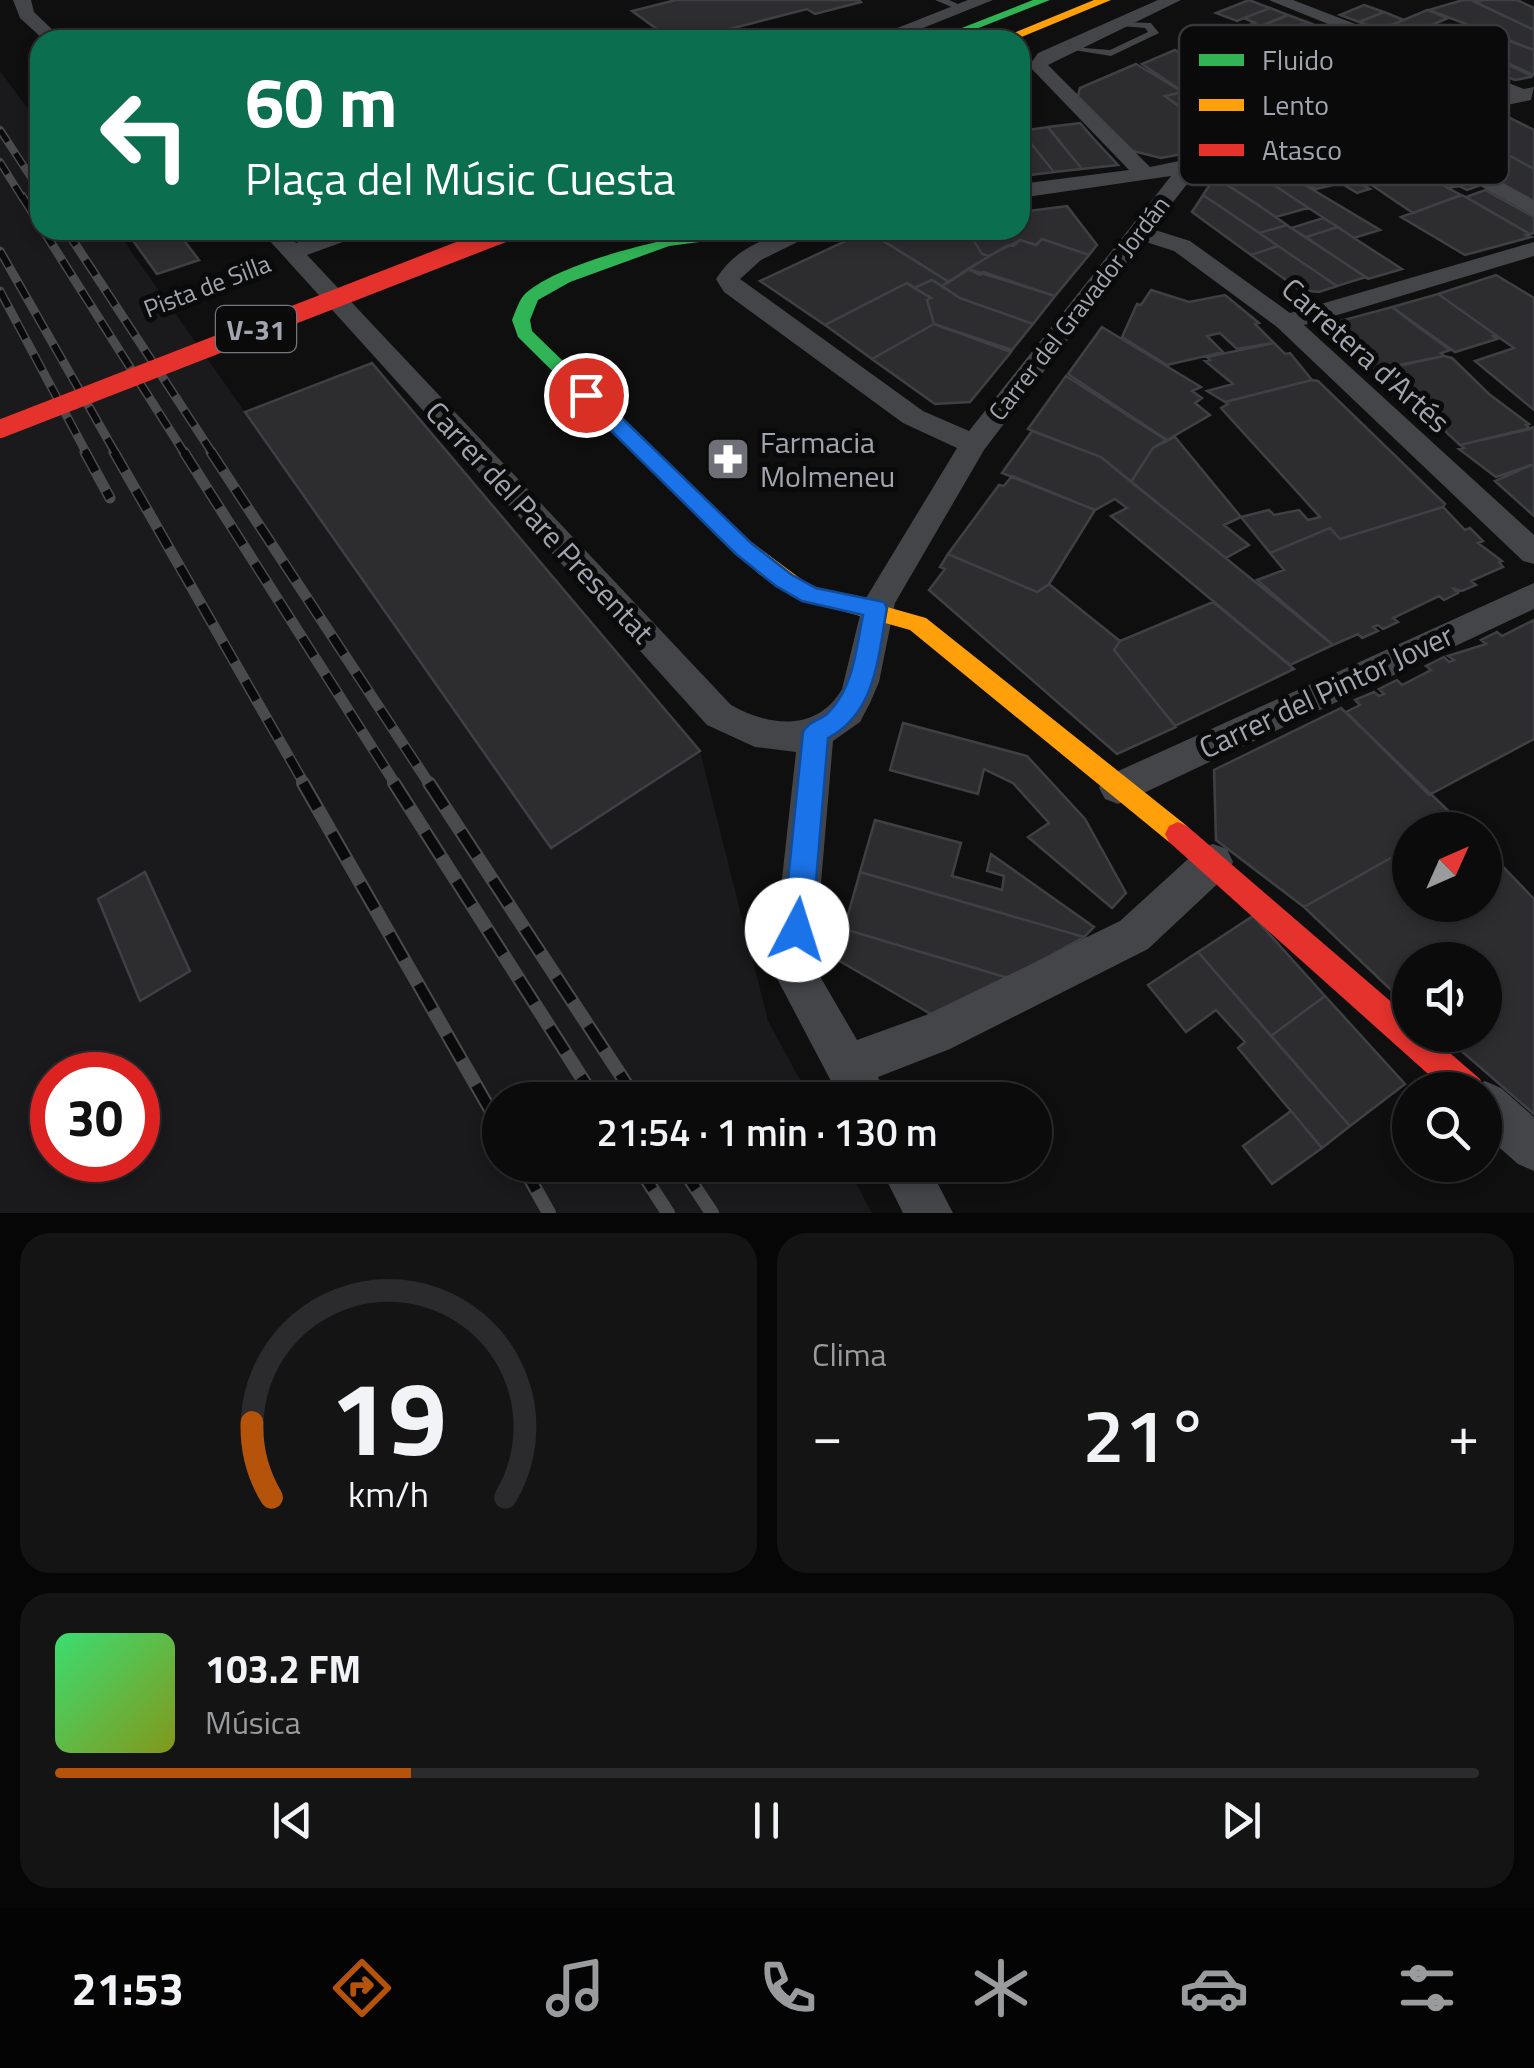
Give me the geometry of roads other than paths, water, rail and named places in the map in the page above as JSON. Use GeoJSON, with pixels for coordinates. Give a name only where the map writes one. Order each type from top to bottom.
{"type":"FeatureCollection","features":[{"type":"Feature","properties":{"kind":"main road"},"geometry":{"type":"LineString","coordinates":[[964,30],[1044,0]]}},
{"type":"Feature","properties":{"kind":"main road"},"geometry":{"type":"LineString","coordinates":[[1028,30],[1105,0]]}},
{"type":"Feature","properties":{"kind":"main road","name":"V-31"},"geometry":{"type":"LineString","coordinates":[[0,429],[486,240]]}},
{"type":"Feature","properties":{"kind":"main road"},"geometry":{"type":"LineString","coordinates":[[691,240],[648,247],[564,278],[532,297],[521,320],[533,343],[744,549],[810,595],[876,608],[918,624],[1213,862],[1449,1072]]}},
{"type":"Feature","properties":{"kind":"main road","name":"Pista de Silla"},"geometry":{"type":"LineString","coordinates":[[283,256],[343,264]]}},
{"type":"Feature","properties":{"kind":"street"},"geometry":{"type":"LineString","coordinates":[[22,0],[26,14],[43,30]]}},
{"type":"Feature","properties":{"kind":"street"},"geometry":{"type":"LineString","coordinates":[[903,30],[984,0]]}},
{"type":"Feature","properties":{"kind":"street"},"geometry":{"type":"LineString","coordinates":[[1146,174],[1038,66],[1045,58],[1172,0]]}},
{"type":"Feature","properties":{"kind":"street"},"geometry":{"type":"LineString","coordinates":[[1278,0],[1345,25]]}},
{"type":"Feature","properties":{"kind":"street"},"geometry":{"type":"LineString","coordinates":[[1509,107],[1534,120]]}},
{"type":"Feature","properties":{"kind":"street"},"geometry":{"type":"LineString","coordinates":[[1030,190],[1179,168]]}},
{"type":"Feature","properties":{"kind":"street","name":"Carrer del Gravador Jordán"},"geometry":{"type":"LineString","coordinates":[[876,608],[900,561],[974,444],[1179,179]]}},
{"type":"Feature","properties":{"kind":"street"},"geometry":{"type":"LineString","coordinates":[[1491,185],[1534,209]]}},
{"type":"Feature","properties":{"kind":"street","name":"Carretera d'Artés"},"geometry":{"type":"LineString","coordinates":[[1137,232],[1182,246],[1286,322],[1534,553]]}},
{"type":"Feature","properties":{"kind":"street"},"geometry":{"type":"LineString","coordinates":[[283,256],[327,240]]}},
{"type":"Feature","properties":{"kind":"street"},"geometry":{"type":"LineString","coordinates":[[789,240],[732,270],[728,278],[733,287],[913,418],[974,444]]}},
{"type":"Feature","properties":{"kind":"street"},"geometry":{"type":"LineString","coordinates":[[1286,322],[1534,249]]}},
{"type":"Feature","properties":{"kind":"street","name":"Carrer del Pare Presentat"},"geometry":{"type":"LineString","coordinates":[[283,256],[719,715],[744,730],[774,738],[816,732]]}},
{"type":"Feature","properties":{"kind":"street"},"geometry":{"type":"LineString","coordinates":[[1507,257],[1534,274]]}},
{"type":"Feature","properties":{"kind":"street","name":"Carrer del Pintor Jover"},"geometry":{"type":"LineString","coordinates":[[1118,788],[1534,594]]}},
{"type":"Feature","properties":{"kind":"street"},"geometry":{"type":"LineString","coordinates":[[855,1082],[794,969],[816,732],[835,722],[859,691],[876,608]]}},
{"type":"Feature","properties":{"kind":"street"},"geometry":{"type":"LineString","coordinates":[[858,1082],[935,1034],[1134,935],[1213,862]]}},
{"type":"Feature","properties":{"kind":"street"},"geometry":{"type":"LineString","coordinates":[[1502,1119],[1534,1148]]}},
{"type":"Feature","properties":{"kind":"street"},"geometry":{"type":"LineString","coordinates":[[911,1182],[928,1213]]}},
{"type":"Feature","properties":{"kind":"lane"},"geometry":{"type":"LineString","coordinates":[[940,0],[962,8]]}},
{"type":"Feature","properties":{"kind":"lane"},"geometry":{"type":"LineString","coordinates":[[1079,42],[1078,50],[1104,54],[1154,33],[1148,26],[1125,24]]}},
{"type":"Feature","properties":{"kind":"railway"},"geometry":{"type":"LineString","coordinates":[[0,130],[30,176]]}},
{"type":"Feature","properties":{"kind":"railway"},"geometry":{"type":"LineString","coordinates":[[0,162],[23,199]]}},
{"type":"Feature","properties":{"kind":"railway"},"geometry":{"type":"LineString","coordinates":[[22,196],[30,209]]}},
{"type":"Feature","properties":{"kind":"railway"},"geometry":{"type":"LineString","coordinates":[[49,240],[185,454]]}},
{"type":"Feature","properties":{"kind":"railway"},"geometry":{"type":"LineString","coordinates":[[73,240],[213,454]]}},
{"type":"Feature","properties":{"kind":"railway"},"geometry":{"type":"LineString","coordinates":[[0,251],[116,454]]}},
{"type":"Feature","properties":{"kind":"railway"},"geometry":{"type":"LineString","coordinates":[[0,291],[87,454]]}},
{"type":"Feature","properties":{"kind":"railway"},"geometry":{"type":"LineString","coordinates":[[85,452],[110,498]]}},
{"type":"Feature","properties":{"kind":"railway"},"geometry":{"type":"LineString","coordinates":[[114,452],[305,785]]}},
{"type":"Feature","properties":{"kind":"railway"},"geometry":{"type":"LineString","coordinates":[[184,452],[396,785]]}},
{"type":"Feature","properties":{"kind":"railway"},"geometry":{"type":"LineString","coordinates":[[211,452],[430,785]]}},
{"type":"Feature","properties":{"kind":"railway"},"geometry":{"type":"LineString","coordinates":[[303,783],[482,1096]]}},
{"type":"Feature","properties":{"kind":"railway"},"geometry":{"type":"LineString","coordinates":[[394,783],[585,1082]]}},
{"type":"Feature","properties":{"kind":"railway"},"geometry":{"type":"LineString","coordinates":[[429,783],[625,1082]]}},
{"type":"Feature","properties":{"kind":"railway"},"geometry":{"type":"LineString","coordinates":[[532,1182],[549,1213]]}},
{"type":"Feature","properties":{"kind":"railway"},"geometry":{"type":"LineString","coordinates":[[648,1182],[668,1213]]}},
{"type":"Feature","properties":{"kind":"railway"},"geometry":{"type":"LineString","coordinates":[[691,1182],[712,1213]]}},
{"type":"Feature","properties":{"kind":"place","name":"Farmacia Molmeneu"},"geometry":{"type":"Point","coordinates":[728,459]}}]}
